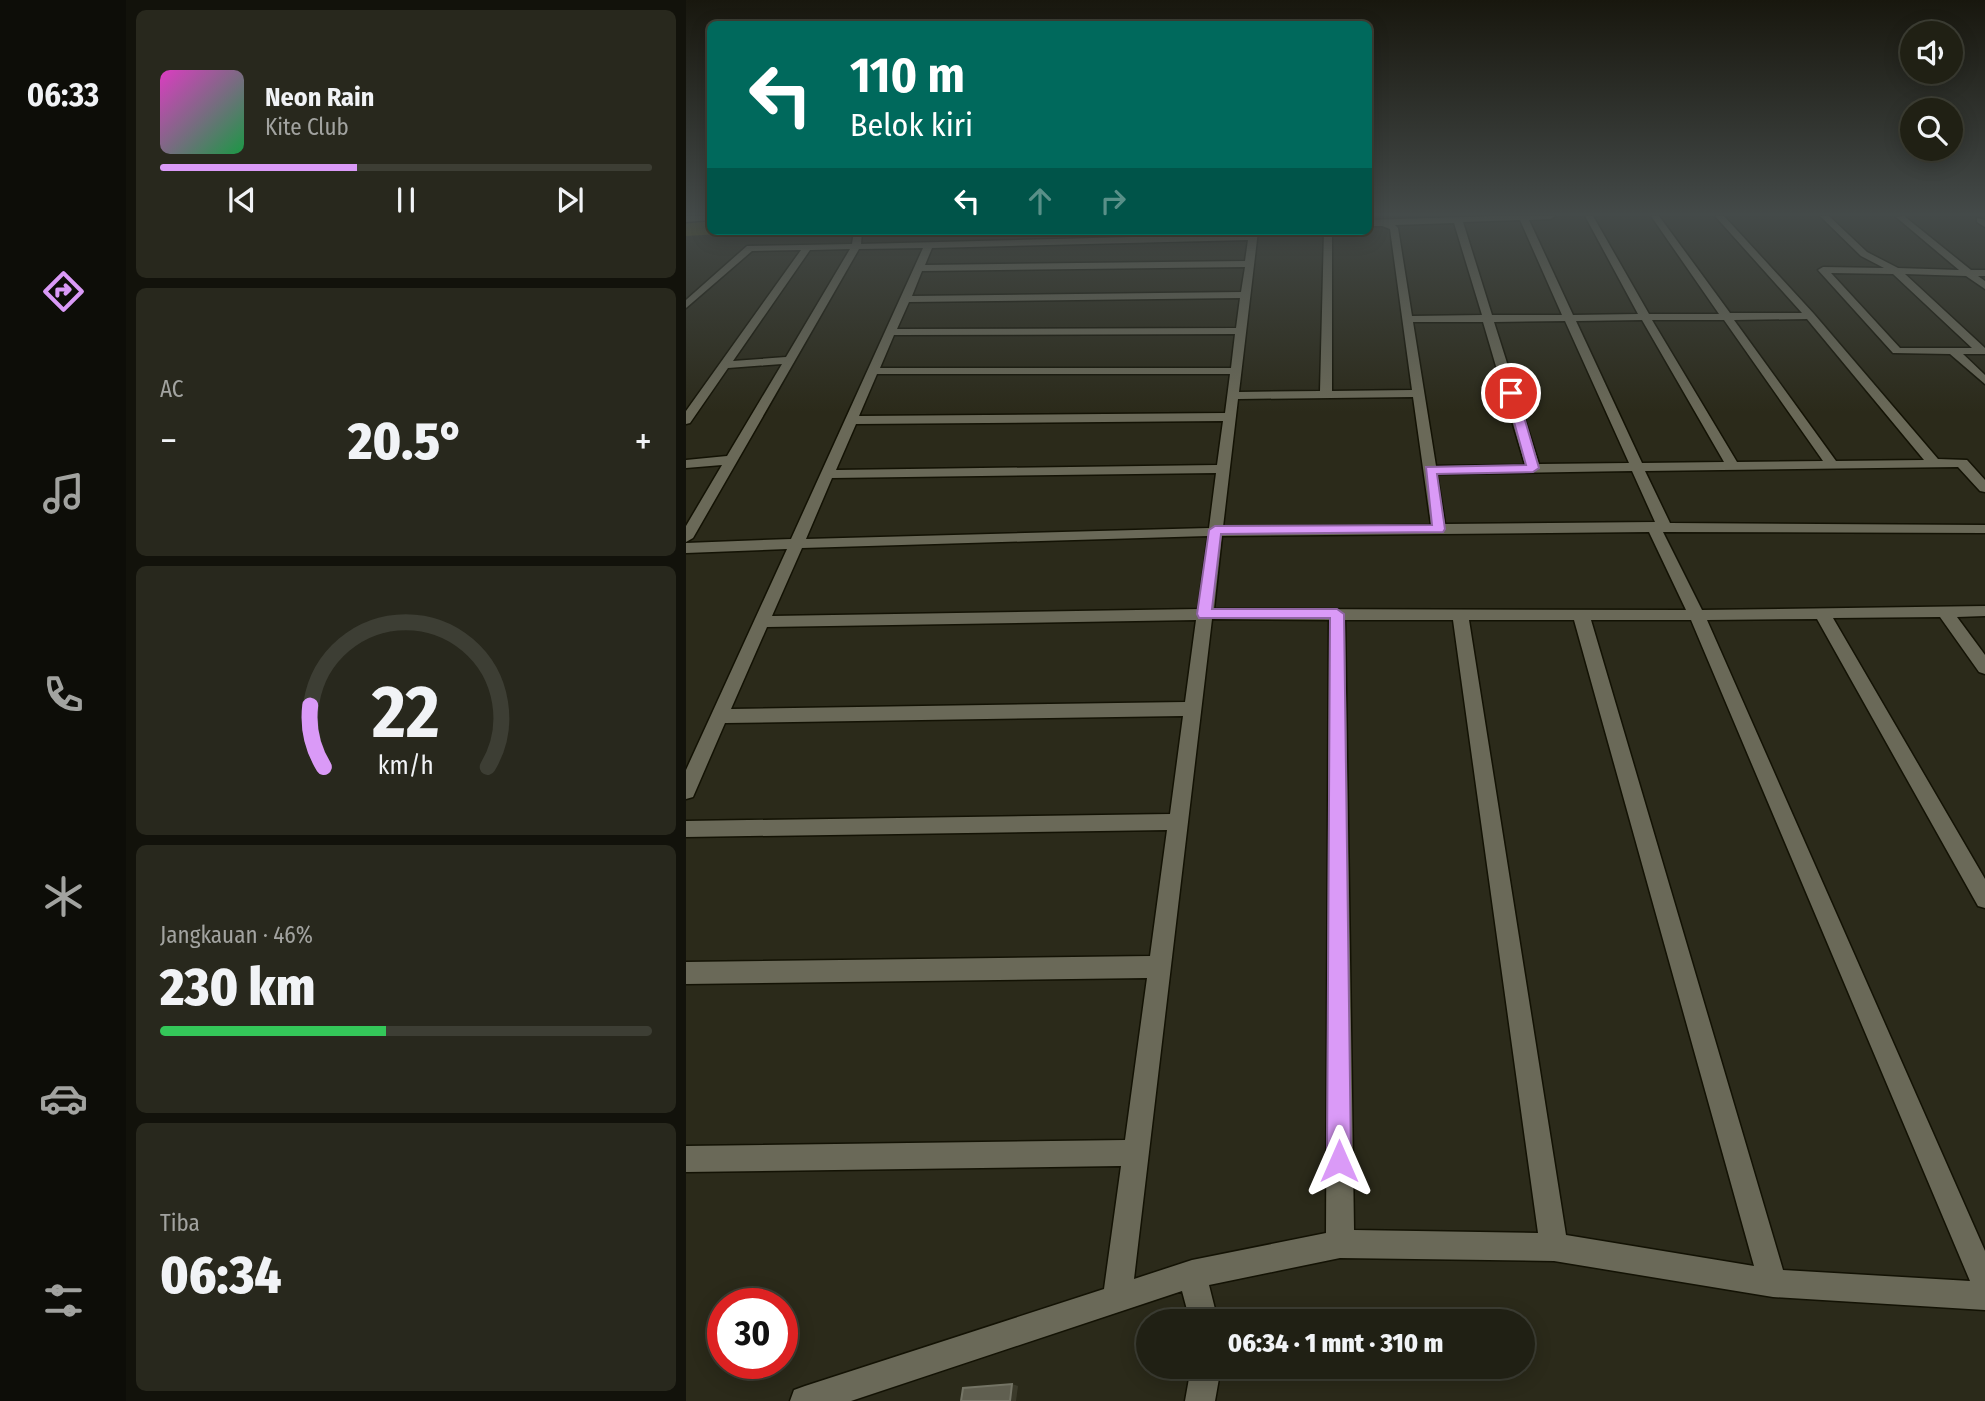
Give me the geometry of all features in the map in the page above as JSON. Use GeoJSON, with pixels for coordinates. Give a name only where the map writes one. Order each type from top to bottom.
{"type":"FeatureCollection","features":[{"type":"Feature","properties":{"kind":"street"},"geometry":{"type":"LineString","coordinates":[[686,305],[712,281]]}},
{"type":"Feature","properties":{"kind":"street"},"geometry":{"type":"LineString","coordinates":[[686,420],[783,281]]}},
{"type":"Feature","properties":{"kind":"street"},"geometry":{"type":"LineString","coordinates":[[686,538],[836,281]]}},
{"type":"Feature","properties":{"kind":"street"},"geometry":{"type":"LineString","coordinates":[[686,792],[913,281]]}},
{"type":"Feature","properties":{"kind":"street"},"geometry":{"type":"LineString","coordinates":[[1117,1300],[1247,281]]}},
{"type":"Feature","properties":{"kind":"street"},"geometry":{"type":"LineString","coordinates":[[1326,395],[1327,281]]}},
{"type":"Feature","properties":{"kind":"street"},"geometry":{"type":"LineString","coordinates":[[1402,281],[1439,529]]}},
{"type":"Feature","properties":{"kind":"street"},"geometry":{"type":"LineString","coordinates":[[1477,281],[1533,468]]}},
{"type":"Feature","properties":{"kind":"street"},"geometry":{"type":"LineString","coordinates":[[1552,281],[1637,467],[1659,526],[1985,1283]]}},
{"type":"Feature","properties":{"kind":"street"},"geometry":{"type":"LineString","coordinates":[[1625,281],[1732,465]]}},
{"type":"Feature","properties":{"kind":"street"},"geometry":{"type":"LineString","coordinates":[[1703,281],[1833,465]]}},
{"type":"Feature","properties":{"kind":"street"},"geometry":{"type":"LineString","coordinates":[[1778,281],[1935,464]]}},
{"type":"Feature","properties":{"kind":"street"},"geometry":{"type":"LineString","coordinates":[[1833,281],[1897,351],[1983,351]]}},
{"type":"Feature","properties":{"kind":"street"},"geometry":{"type":"LineString","coordinates":[[1907,281],[1983,351]]}},
{"type":"Feature","properties":{"kind":"street"},"geometry":{"type":"LineString","coordinates":[[686,312],[707,286]]}},
{"type":"Feature","properties":{"kind":"street"},"geometry":{"type":"LineString","coordinates":[[905,299],[1245,295]]}},
{"type":"Feature","properties":{"kind":"street"},"geometry":{"type":"LineString","coordinates":[[1408,319],[1810,316]]}},
{"type":"Feature","properties":{"kind":"street"},"geometry":{"type":"LineString","coordinates":[[890,332],[1241,331]]}},
{"type":"Feature","properties":{"kind":"street"},"geometry":{"type":"LineString","coordinates":[[1953,351],[1985,381]]}},
{"type":"Feature","properties":{"kind":"street"},"geometry":{"type":"LineString","coordinates":[[724,365],[790,360]]}},
{"type":"Feature","properties":{"kind":"street"},"geometry":{"type":"LineString","coordinates":[[873,371],[1236,370]]}},
{"type":"Feature","properties":{"kind":"street"},"geometry":{"type":"LineString","coordinates":[[1233,396],[1418,393]]}},
{"type":"Feature","properties":{"kind":"street"},"geometry":{"type":"LineString","coordinates":[[851,420],[1230,417]]}},
{"type":"Feature","properties":{"kind":"street"},"geometry":{"type":"LineString","coordinates":[[686,464],[732,460]]}},
{"type":"Feature","properties":{"kind":"street"},"geometry":{"type":"LineString","coordinates":[[1430,470],[1962,463],[1985,488]]}},
{"type":"Feature","properties":{"kind":"street"},"geometry":{"type":"LineString","coordinates":[[827,474],[1223,469]]}},
{"type":"Feature","properties":{"kind":"street"},"geometry":{"type":"LineString","coordinates":[[686,548],[1215,530],[1659,526],[1985,529]]}},
{"type":"Feature","properties":{"kind":"street"},"geometry":{"type":"LineString","coordinates":[[1945,611],[1985,668]]}},
{"type":"Feature","properties":{"kind":"street"},"geometry":{"type":"LineString","coordinates":[[761,622],[1205,614],[1697,615],[1985,611]]}},
{"type":"Feature","properties":{"kind":"street"},"geometry":{"type":"LineString","coordinates":[[1460,613],[1554,1247]]}},
{"type":"Feature","properties":{"kind":"street"},"geometry":{"type":"LineString","coordinates":[[1822,613],[1985,900]]}},
{"type":"Feature","properties":{"kind":"street"},"geometry":{"type":"LineString","coordinates":[[1337,614],[1340,1244]]}},
{"type":"Feature","properties":{"kind":"street"},"geometry":{"type":"LineString","coordinates":[[1581,615],[1773,1283]]}},
{"type":"Feature","properties":{"kind":"street"},"geometry":{"type":"LineString","coordinates":[[719,716],[1192,709]]}},
{"type":"Feature","properties":{"kind":"street"},"geometry":{"type":"LineString","coordinates":[[686,829],[1178,822]]}},
{"type":"Feature","properties":{"kind":"street"},"geometry":{"type":"LineString","coordinates":[[686,973],[1159,967]]}},
{"type":"Feature","properties":{"kind":"street"},"geometry":{"type":"LineString","coordinates":[[686,1159],[1135,1153]]}},
{"type":"Feature","properties":{"kind":"street"},"geometry":{"type":"LineString","coordinates":[[805,1401],[1192,1274],[1340,1244],[1554,1247],[1773,1283],[1985,1296]]}},
{"type":"Feature","properties":{"kind":"street"},"geometry":{"type":"LineString","coordinates":[[1192,1274],[1201,1309]]}},
{"type":"Feature","properties":{"kind":"street"},"geometry":{"type":"LineString","coordinates":[[1200,1401],[1205,1379]]}},
{"type":"Feature","properties":{"kind":"building"},"geometry":{"type":"Polygon","coordinates":[[[1012,1384],[1010,1401],[961,1401],[963,1388],[1012,1384]]]}},
{"type":"Feature","properties":{"kind":"route"},"geometry":{"type":"LineString","coordinates":[[1339,1161],[1337,614],[1205,614],[1215,530],[1439,529],[1430,470],[1533,468],[1511,393]]}}]}
